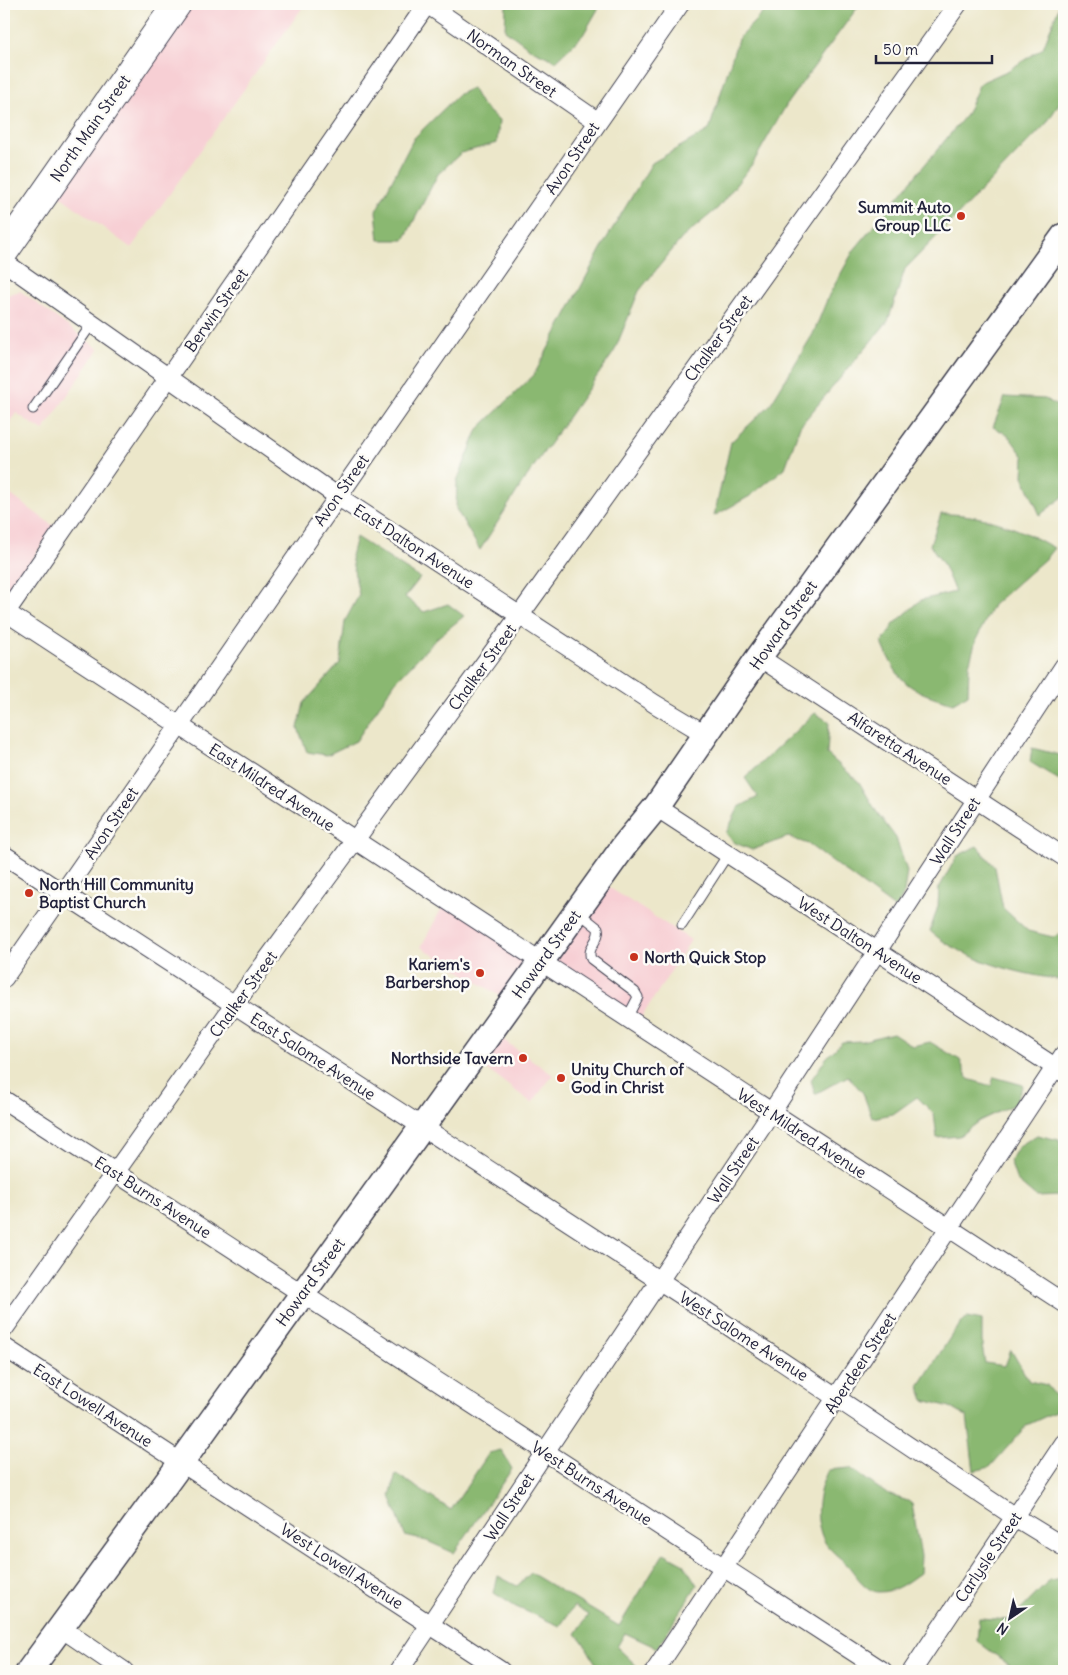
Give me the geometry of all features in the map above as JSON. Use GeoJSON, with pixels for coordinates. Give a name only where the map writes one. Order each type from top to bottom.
{"type":"FeatureCollection","features":[{"type":"Feature","properties":{"kind":"main road","name":"North Main Street"},"geometry":{"type":"LineString","coordinates":[[4,252],[177,4]]}},
{"type":"Feature","properties":{"kind":"main road","name":"Howard Street"},"geometry":{"type":"LineString","coordinates":[[29,1671],[181,1463],[577,911],[656,807],[759,657],[1064,236]]}},
{"type":"Feature","properties":{"kind":"street","name":"Norman Street"},"geometry":{"type":"LineString","coordinates":[[427,4],[598,121]]}},
{"type":"Feature","properties":{"kind":"street","name":"Berwin Street"},"geometry":{"type":"LineString","coordinates":[[4,613],[427,4]]}},
{"type":"Feature","properties":{"kind":"street","name":"Avon Street"},"geometry":{"type":"LineString","coordinates":[[4,978],[680,4]]}},
{"type":"Feature","properties":{"kind":"street","name":"Chalker Street"},"geometry":{"type":"LineString","coordinates":[[4,1329],[234,1005],[520,616],[958,4]]}},
{"type":"Feature","properties":{"kind":"street","name":"East Dalton Avenue"},"geometry":{"type":"LineString","coordinates":[[4,262],[91,325],[337,496],[520,616],[707,735]]}},
{"type":"Feature","properties":{"kind":"street","name":"East Mildred Avenue"},"geometry":{"type":"LineString","coordinates":[[4,613],[541,961]]}},
{"type":"Feature","properties":{"kind":"street","name":"Alfaretta Avenue"},"geometry":{"type":"LineString","coordinates":[[759,657],[1064,857]]}},
{"type":"Feature","properties":{"kind":"street","name":"Wall Street"},"geometry":{"type":"LineString","coordinates":[[399,1671],[771,1113],[1064,666]]}},
{"type":"Feature","properties":{"kind":"street","name":"West Dalton Avenue"},"geometry":{"type":"LineString","coordinates":[[656,807],[878,951],[1062,1065]]}},
{"type":"Feature","properties":{"kind":"street","name":"East Salome Avenue"},"geometry":{"type":"LineString","coordinates":[[4,855],[422,1126]]}},
{"type":"Feature","properties":{"kind":"street","name":"West Mildred Avenue"},"geometry":{"type":"LineString","coordinates":[[541,961],[1064,1303]]}},
{"type":"Feature","properties":{"kind":"street","name":"Aberdeen Street"},"geometry":{"type":"LineString","coordinates":[[655,1671],[838,1398],[949,1228],[1062,1065]]}},
{"type":"Feature","properties":{"kind":"street","name":"East Burns Avenue"},"geometry":{"type":"LineString","coordinates":[[4,1100],[301,1294]]}},
{"type":"Feature","properties":{"kind":"street","name":"West Salome Avenue"},"geometry":{"type":"LineString","coordinates":[[422,1126],[838,1398],[1015,1517],[1064,1547]]}},
{"type":"Feature","properties":{"kind":"street","name":"West Burns Avenue"},"geometry":{"type":"LineString","coordinates":[[301,1294],[883,1671]]}},
{"type":"Feature","properties":{"kind":"street","name":"East Lowell Avenue"},"geometry":{"type":"LineString","coordinates":[[4,1347],[181,1463]]}},
{"type":"Feature","properties":{"kind":"street","name":"Carlysle Street"},"geometry":{"type":"LineString","coordinates":[[912,1671],[1064,1443]]}},
{"type":"Feature","properties":{"kind":"street","name":"West Lowell Avenue"},"geometry":{"type":"LineString","coordinates":[[181,1463],[430,1623],[501,1671]]}},
{"type":"Feature","properties":{"kind":"street"},"geometry":{"type":"LineString","coordinates":[[61,1628],[124,1671]]}},
{"type":"Feature","properties":{"kind":"lane"},"geometry":{"type":"LineString","coordinates":[[33,409],[91,325]]}},
{"type":"Feature","properties":{"kind":"lane"},"geometry":{"type":"LineString","coordinates":[[682,925],[728,854]]}},
{"type":"Feature","properties":{"kind":"lane"},"geometry":{"type":"LineString","coordinates":[[577,911],[598,928],[599,936],[590,950],[591,959],[635,992],[638,997],[627,1018]]}},
{"type":"Feature","properties":{"kind":"shaded area"},"geometry":{"type":"Polygon","coordinates":[[[177,4],[305,4],[131,248],[49,188],[177,4]]]}},
{"type":"Feature","properties":{"kind":"shaded area"},"geometry":{"type":"Polygon","coordinates":[[[20,291],[99,349],[43,431],[16,413],[4,432],[4,299],[9,294],[20,291]]]}},
{"type":"Feature","properties":{"kind":"shaded area"},"geometry":{"type":"Polygon","coordinates":[[[4,490],[55,527],[4,599],[4,490]]]}},
{"type":"Feature","properties":{"kind":"shaded area"},"geometry":{"type":"Polygon","coordinates":[[[599,881],[691,940],[637,1024],[541,961],[599,881]]]}},
{"type":"Feature","properties":{"kind":"shaded area"},"geometry":{"type":"Polygon","coordinates":[[[446,900],[541,961],[511,1003],[421,947],[446,900]]]}},
{"type":"Feature","properties":{"kind":"shaded area"},"geometry":{"type":"Polygon","coordinates":[[[491,1031],[553,1075],[532,1103],[471,1058],[491,1031]]]}},
{"type":"Feature","properties":{"kind":"green space"},"geometry":{"type":"Polygon","coordinates":[[[601,4],[583,35],[556,61],[532,50],[505,30],[506,5],[601,4]]]}},
{"type":"Feature","properties":{"kind":"green space"},"geometry":{"type":"Polygon","coordinates":[[[771,4],[860,4],[788,102],[753,163],[718,208],[682,238],[639,291],[614,352],[523,482],[480,550],[456,509],[457,481],[478,429],[534,375],[608,236],[652,163],[709,130],[738,39],[771,4]]]}},
{"type":"Feature","properties":{"kind":"green space"},"geometry":{"type":"Polygon","coordinates":[[[1060,4],[1064,4],[1064,96],[1046,124],[905,269],[888,321],[800,426],[785,468],[750,496],[714,516],[731,442],[770,405],[813,334],[829,295],[854,250],[966,115],[980,83],[1009,70],[1043,48],[1060,4]]]}},
{"type":"Feature","properties":{"kind":"green space"},"geometry":{"type":"Polygon","coordinates":[[[472,88],[481,104],[499,121],[497,143],[461,153],[438,174],[404,240],[379,240],[376,211],[414,138],[459,94],[472,88]]]}},
{"type":"Feature","properties":{"kind":"green space"},"geometry":{"type":"Polygon","coordinates":[[[1005,397],[1045,399],[1064,410],[1064,496],[1040,515],[1023,476],[1024,457],[1008,435],[993,427],[1005,397]]]}},
{"type":"Feature","properties":{"kind":"green space"},"geometry":{"type":"Polygon","coordinates":[[[941,514],[971,516],[1000,523],[1028,534],[1054,548],[1046,558],[993,605],[976,640],[969,665],[968,694],[953,703],[916,690],[908,684],[894,669],[882,643],[894,624],[921,600],[955,592],[943,564],[930,545],[941,514]]]}},
{"type":"Feature","properties":{"kind":"green space"},"geometry":{"type":"Polygon","coordinates":[[[356,537],[420,578],[405,597],[424,612],[448,604],[464,616],[438,637],[395,682],[356,741],[327,755],[307,752],[298,728],[304,703],[340,663],[345,621],[359,595],[351,556],[356,537]]]}},
{"type":"Feature","properties":{"kind":"green space"},"geometry":{"type":"Polygon","coordinates":[[[815,713],[829,722],[827,754],[859,782],[876,811],[896,838],[907,871],[904,893],[896,909],[808,844],[788,837],[752,850],[733,842],[726,833],[739,807],[758,797],[745,778],[815,713]]]}},
{"type":"Feature","properties":{"kind":"green space"},"geometry":{"type":"Polygon","coordinates":[[[1032,748],[1064,756],[1064,783],[1030,762],[1032,748]]]}},
{"type":"Feature","properties":{"kind":"green space"},"geometry":{"type":"Polygon","coordinates":[[[977,846],[995,867],[1003,908],[1028,931],[1053,937],[1064,933],[1064,980],[1012,970],[975,958],[943,941],[930,931],[938,906],[939,888],[957,856],[977,846]]]}},
{"type":"Feature","properties":{"kind":"green space"},"geometry":{"type":"Polygon","coordinates":[[[893,1033],[913,1046],[930,1042],[960,1060],[968,1079],[991,1086],[994,1077],[1023,1085],[1015,1104],[979,1121],[959,1136],[937,1138],[934,1114],[917,1097],[893,1114],[872,1118],[863,1093],[848,1076],[815,1094],[811,1080],[827,1057],[842,1042],[862,1041],[893,1033]]]}},
{"type":"Feature","properties":{"kind":"green space"},"geometry":{"type":"Polygon","coordinates":[[[1037,1135],[1059,1140],[1064,1153],[1064,1203],[1060,1196],[1036,1197],[1017,1181],[1010,1161],[1019,1146],[1037,1135]]]}},
{"type":"Feature","properties":{"kind":"green space"},"geometry":{"type":"Polygon","coordinates":[[[967,1317],[982,1320],[982,1346],[985,1363],[1005,1366],[1011,1350],[1029,1381],[1047,1385],[1058,1399],[1055,1412],[1027,1425],[990,1467],[974,1471],[967,1417],[950,1407],[924,1400],[919,1386],[953,1333],[967,1317]]]}},
{"type":"Feature","properties":{"kind":"green space"},"geometry":{"type":"Polygon","coordinates":[[[501,1450],[512,1469],[454,1553],[427,1541],[405,1536],[390,1496],[396,1474],[451,1510],[489,1453],[501,1450]]]}},
{"type":"Feature","properties":{"kind":"green space"},"geometry":{"type":"Polygon","coordinates":[[[850,1468],[887,1494],[912,1504],[921,1556],[920,1573],[901,1586],[885,1592],[870,1590],[859,1580],[826,1544],[819,1526],[819,1497],[828,1470],[850,1468]]]}},
{"type":"Feature","properties":{"kind":"green space"},"geometry":{"type":"Polygon","coordinates":[[[664,1553],[684,1564],[697,1585],[657,1648],[625,1633],[617,1647],[642,1671],[602,1671],[576,1634],[588,1615],[574,1606],[560,1626],[516,1607],[494,1593],[498,1576],[517,1586],[531,1573],[619,1626],[664,1553]]]}},
{"type":"Feature","properties":{"kind":"green space"},"geometry":{"type":"Polygon","coordinates":[[[1064,1579],[1064,1671],[1017,1671],[977,1641],[979,1618],[1011,1620],[1049,1581],[1064,1579]]]}},
{"type":"Feature","properties":{"kind":"place","name":"Summit Auto Group LLC"},"geometry":{"type":"Point","coordinates":[961,216]}},
{"type":"Feature","properties":{"kind":"place","name":"North Hill Community Baptist Church"},"geometry":{"type":"Point","coordinates":[29,893]}},
{"type":"Feature","properties":{"kind":"place","name":"North Quick Stop"},"geometry":{"type":"Point","coordinates":[634,957]}},
{"type":"Feature","properties":{"kind":"place","name":"Kariem's Barbershop"},"geometry":{"type":"Point","coordinates":[480,973]}},
{"type":"Feature","properties":{"kind":"place","name":"Northside Tavern"},"geometry":{"type":"Point","coordinates":[523,1058]}},
{"type":"Feature","properties":{"kind":"place","name":"Unity Church of God in Christ"},"geometry":{"type":"Point","coordinates":[561,1078]}}]}
